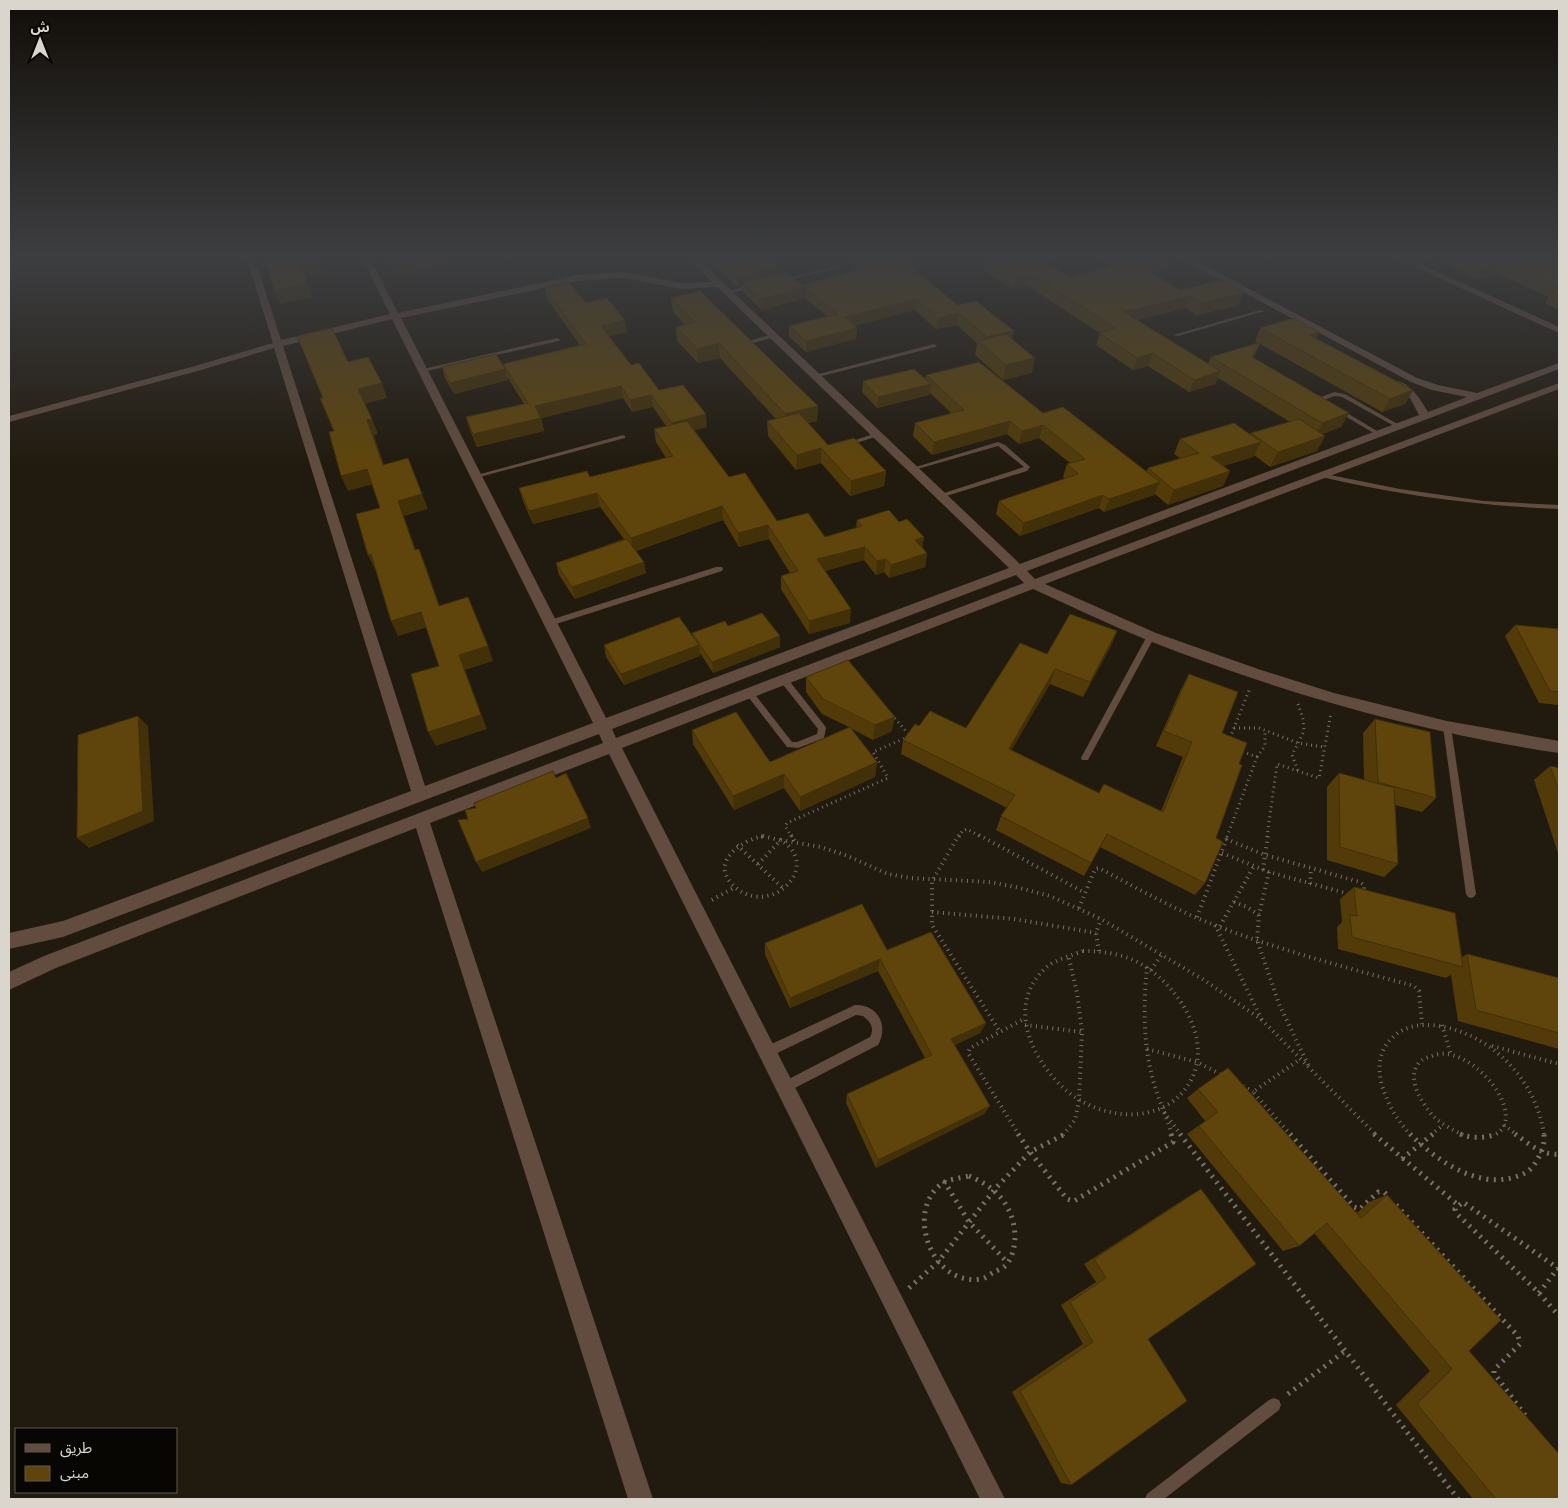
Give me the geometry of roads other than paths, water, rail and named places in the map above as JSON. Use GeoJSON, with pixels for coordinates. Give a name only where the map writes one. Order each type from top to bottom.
{"type":"FeatureCollection","features":[{"type":"Feature","properties":{"kind":"street"},"geometry":{"type":"LineString","coordinates":[[272,326],[420,794]]}},
{"type":"Feature","properties":{"kind":"street"},"geometry":{"type":"LineString","coordinates":[[9,418],[198,368],[278,344],[352,326]]}},
{"type":"Feature","properties":{"kind":"street"},"geometry":{"type":"LineString","coordinates":[[400,326],[993,1499]]}},
{"type":"Feature","properties":{"kind":"street"},"geometry":{"type":"LineString","coordinates":[[762,326],[1017,570],[1034,584],[1151,636],[1256,674],[1334,698],[1447,727],[1559,747]]}},
{"type":"Feature","properties":{"kind":"street"},"geometry":{"type":"LineString","coordinates":[[1313,326],[1414,380],[1436,388],[1477,396]]}},
{"type":"Feature","properties":{"kind":"street"},"geometry":{"type":"LineString","coordinates":[[9,941],[63,929],[1559,366]]}},
{"type":"Feature","properties":{"kind":"street"},"geometry":{"type":"LineString","coordinates":[[1384,376],[1414,396],[1425,416]]}},
{"type":"Feature","properties":{"kind":"street"},"geometry":{"type":"LineString","coordinates":[[9,981],[50,962],[614,747],[1034,584],[1559,386]]}},
{"type":"Feature","properties":{"kind":"street"},"geometry":{"type":"LineString","coordinates":[[421,820],[641,1499]]}},
{"type":"Feature","properties":{"kind":"lane"},"geometry":{"type":"LineString","coordinates":[[1176,335],[1207,326]]}},
{"type":"Feature","properties":{"kind":"lane"},"geometry":{"type":"LineString","coordinates":[[746,343],[772,336]]}},
{"type":"Feature","properties":{"kind":"lane"},"geometry":{"type":"LineString","coordinates":[[422,370],[557,340]]}},
{"type":"Feature","properties":{"kind":"lane"},"geometry":{"type":"LineString","coordinates":[[814,376],[934,346]]}},
{"type":"Feature","properties":{"kind":"lane"},"geometry":{"type":"LineString","coordinates":[[1378,434],[1325,402],[1323,398],[1334,394],[1342,395],[1398,426]]}},
{"type":"Feature","properties":{"kind":"lane"},"geometry":{"type":"LineString","coordinates":[[850,443],[876,435]]}},
{"type":"Feature","properties":{"kind":"lane"},"geometry":{"type":"LineString","coordinates":[[476,476],[623,437]]}},
{"type":"Feature","properties":{"kind":"lane"},"geometry":{"type":"LineString","coordinates":[[912,469],[998,444],[1003,446],[1027,467],[1025,470],[940,496]]}},
{"type":"Feature","properties":{"kind":"lane"},"geometry":{"type":"LineString","coordinates":[[1320,475],[1400,491],[1484,503],[1559,507]]}},
{"type":"Feature","properties":{"kind":"lane"},"geometry":{"type":"LineString","coordinates":[[550,623],[719,569]]}},
{"type":"Feature","properties":{"kind":"lane"},"geometry":{"type":"LineString","coordinates":[[1085,758],[1151,636]]}},
{"type":"Feature","properties":{"kind":"lane"},"geometry":{"type":"LineString","coordinates":[[750,694],[790,745],[798,745],[821,736],[822,728],[784,680]]}},
{"type":"Feature","properties":{"kind":"lane"},"geometry":{"type":"LineString","coordinates":[[1447,727],[1471,894]]}},
{"type":"Feature","properties":{"kind":"lane"},"geometry":{"type":"LineString","coordinates":[[767,1052],[855,1010],[860,1009],[869,1012],[878,1027],[877,1037],[874,1040],[784,1087]]}},
{"type":"Feature","properties":{"kind":"lane"},"geometry":{"type":"LineString","coordinates":[[1152,1499],[1274,1405]]}}]}
